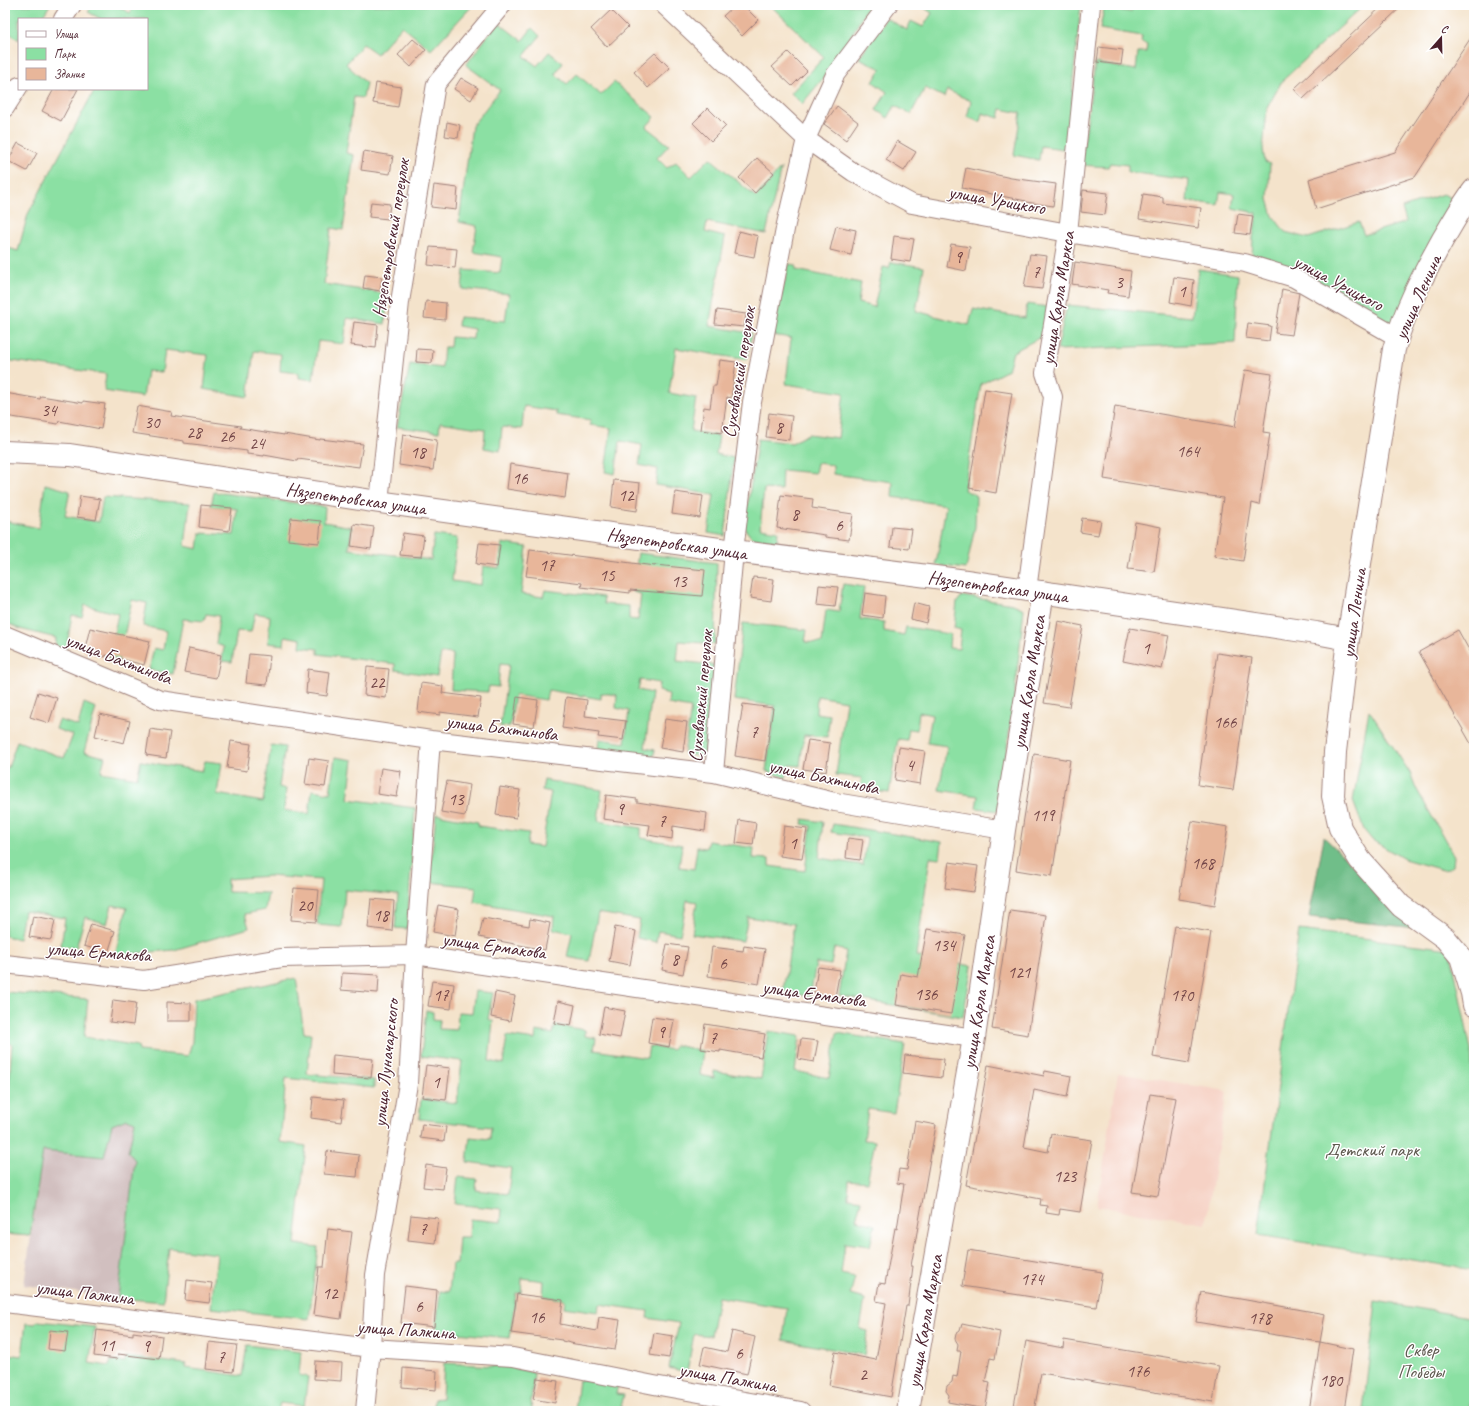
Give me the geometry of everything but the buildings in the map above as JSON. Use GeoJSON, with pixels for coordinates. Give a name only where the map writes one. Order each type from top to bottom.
{"type":"FeatureCollection","features":[{"type":"Feature","properties":{"kind":"main road","name":"улица Ленина"},"geometry":{"type":"LineString","coordinates":[[1474,190],[1454,220],[1422,275],[1404,314],[1394,348],[1348,639],[1335,752],[1333,796],[1340,828],[1360,860],[1401,906],[1445,938],[1461,957],[1472,992],[1474,1005]]}},
{"type":"Feature","properties":{"kind":"main road","name":"Нязепетровская улица"},"geometry":{"type":"LineString","coordinates":[[5,452],[70,455],[379,502],[1035,591],[1348,639]]}},
{"type":"Feature","properties":{"kind":"main road","name":"улица Карла Маркса"},"geometry":{"type":"LineString","coordinates":[[908,1411],[974,1038],[1004,830],[1035,591]]}},
{"type":"Feature","properties":{"kind":"street"},"geometry":{"type":"LineString","coordinates":[[64,18],[72,5]]}},
{"type":"Feature","properties":{"kind":"street","name":"Нязепетровский переулок"},"geometry":{"type":"LineString","coordinates":[[379,502],[400,302],[436,84],[502,5]]}},
{"type":"Feature","properties":{"kind":"street","name":"улица Урицкого"},"geometry":{"type":"LineString","coordinates":[[664,5],[806,139],[852,172],[912,204],[1068,233],[1244,262],[1294,278],[1397,337]]}},
{"type":"Feature","properties":{"kind":"street","name":"Суховязский переулок"},"geometry":{"type":"LineString","coordinates":[[714,773],[734,551],[752,402],[786,224],[806,139],[835,75],[888,5]]}},
{"type":"Feature","properties":{"kind":"street","name":"улица Карла Маркса"},"geometry":{"type":"LineString","coordinates":[[1035,591],[1053,397],[1045,373],[1068,233],[1092,5]]}},
{"type":"Feature","properties":{"kind":"street"},"geometry":{"type":"LineString","coordinates":[[5,108],[18,88]]}},
{"type":"Feature","properties":{"kind":"street","name":"улица Бахтинова"},"geometry":{"type":"LineString","coordinates":[[5,635],[160,700],[431,740],[714,773],[835,802],[1004,830]]}},
{"type":"Feature","properties":{"kind":"street","name":"улица Луначарского"},"geometry":{"type":"LineString","coordinates":[[365,1411],[371,1348],[375,1275],[408,1084],[415,955],[431,740]]}},
{"type":"Feature","properties":{"kind":"street","name":"улица Ермакова"},"geometry":{"type":"LineString","coordinates":[[5,964],[144,980],[282,958],[415,955],[974,1038]]}},
{"type":"Feature","properties":{"kind":"street","name":"улица Палкина"},"geometry":{"type":"LineString","coordinates":[[5,1303],[371,1348],[513,1357],[654,1385],[801,1411]]}},
{"type":"Feature","properties":{"kind":"shaded area"},"geometry":{"type":"Polygon","coordinates":[[[1118,1073],[1227,1091],[1206,1224],[1097,1206],[1118,1073]]]}},
{"type":"Feature","properties":{"kind":"shaded area"},"geometry":{"type":"Polygon","coordinates":[[[127,1119],[135,1122],[128,1152],[135,1159],[118,1298],[24,1285],[43,1151],[127,1119]]]}},
{"type":"Feature","properties":{"kind":"green space"},"geometry":{"type":"Polygon","coordinates":[[[5,5],[50,5],[42,18],[18,18],[18,39],[5,30],[5,5]]]}},
{"type":"Feature","properties":{"kind":"green space"},"geometry":{"type":"Polygon","coordinates":[[[93,5],[116,5],[130,13],[135,5],[473,5],[431,50],[402,26],[377,54],[363,44],[346,64],[366,83],[363,98],[354,97],[346,153],[354,155],[343,230],[331,228],[324,284],[388,294],[385,324],[347,318],[344,344],[318,341],[313,380],[299,378],[299,373],[280,371],[281,354],[254,351],[248,397],[204,389],[208,355],[165,350],[162,372],[147,371],[143,397],[104,391],[106,374],[5,360],[5,247],[18,251],[28,214],[94,90],[148,90],[148,18],[99,18],[88,12],[93,5]]]}},
{"type":"Feature","properties":{"kind":"green space"},"geometry":{"type":"Polygon","coordinates":[[[770,5],[869,5],[834,65],[802,104],[791,93],[824,57],[770,5]]]}},
{"type":"Feature","properties":{"kind":"green space"},"geometry":{"type":"Polygon","coordinates":[[[920,5],[1081,5],[1073,79],[1070,150],[1041,146],[1039,160],[1014,155],[1021,113],[1001,109],[999,118],[982,113],[980,122],[967,117],[971,101],[947,90],[944,97],[925,88],[911,114],[895,106],[888,118],[876,110],[887,92],[873,82],[881,69],[859,58],[886,18],[907,30],[911,21],[923,27],[932,13],[920,5]]]}},
{"type":"Feature","properties":{"kind":"green space"},"geometry":{"type":"Polygon","coordinates":[[[1132,5],[1364,5],[1282,81],[1267,108],[1263,149],[1265,162],[1270,164],[1268,199],[1273,216],[1285,232],[1308,238],[1359,222],[1364,235],[1406,222],[1402,208],[1443,194],[1458,201],[1392,326],[1252,257],[1257,213],[1232,208],[1234,194],[1220,192],[1218,205],[1187,201],[1189,180],[1128,172],[1128,165],[1110,163],[1108,167],[1081,165],[1095,63],[1136,70],[1138,52],[1146,52],[1147,44],[1141,42],[1142,36],[1100,29],[1104,8],[1131,12],[1132,5]]]}},
{"type":"Feature","properties":{"kind":"green space"},"geometry":{"type":"Polygon","coordinates":[[[498,22],[522,41],[532,28],[540,36],[524,56],[537,66],[549,52],[563,63],[555,74],[567,84],[577,74],[601,95],[614,82],[655,117],[646,127],[669,145],[657,158],[667,168],[676,162],[691,177],[710,158],[756,197],[781,168],[766,234],[707,222],[705,232],[725,237],[709,326],[752,333],[747,360],[676,348],[669,393],[696,398],[691,431],[719,436],[716,454],[734,458],[725,536],[708,533],[714,495],[656,485],[658,469],[639,465],[642,445],[620,441],[615,474],[605,472],[611,428],[590,425],[591,420],[556,415],[556,411],[524,406],[522,429],[502,427],[500,451],[484,448],[485,429],[440,422],[439,432],[397,427],[410,364],[442,368],[444,347],[450,347],[451,337],[473,339],[474,329],[458,326],[459,317],[505,321],[509,294],[462,289],[464,270],[500,273],[502,257],[473,252],[477,226],[459,222],[472,126],[500,90],[466,65],[498,22]]]}},
{"type":"Feature","properties":{"kind":"green space"},"geometry":{"type":"Polygon","coordinates":[[[891,262],[924,267],[916,311],[969,325],[973,309],[1025,318],[1027,304],[1048,307],[1045,325],[1039,338],[1013,352],[1008,370],[981,384],[964,490],[976,495],[975,527],[966,569],[936,565],[946,505],[892,497],[893,482],[833,474],[833,465],[817,463],[815,473],[782,470],[781,490],[764,489],[760,528],[778,531],[777,542],[752,538],[744,528],[758,439],[792,443],[808,434],[838,438],[844,393],[786,384],[791,338],[772,335],[789,264],[796,265],[796,270],[861,283],[858,303],[874,307],[883,267],[889,268],[891,262]]]}},
{"type":"Feature","properties":{"kind":"green space"},"geometry":{"type":"Polygon","coordinates":[[[1198,269],[1238,275],[1235,343],[1057,350],[1067,305],[1192,317],[1198,269]]]}},
{"type":"Feature","properties":{"kind":"green space"},"geometry":{"type":"Polygon","coordinates":[[[45,484],[70,491],[65,516],[99,522],[103,497],[190,503],[185,546],[198,549],[200,533],[234,535],[237,509],[211,506],[214,492],[325,507],[324,522],[352,527],[349,549],[431,560],[434,535],[457,538],[452,581],[481,585],[483,566],[499,568],[502,543],[527,547],[521,594],[543,597],[545,590],[603,597],[604,604],[629,606],[629,619],[638,620],[641,594],[633,592],[638,553],[717,563],[715,644],[679,641],[677,661],[715,665],[706,757],[684,754],[691,708],[668,704],[669,694],[658,691],[659,683],[640,680],[638,690],[652,693],[645,748],[655,750],[653,757],[598,749],[599,739],[625,743],[629,711],[616,708],[617,695],[601,693],[601,699],[548,690],[546,700],[515,695],[510,726],[500,727],[509,665],[500,664],[498,687],[489,686],[488,692],[451,690],[453,654],[441,653],[437,676],[395,670],[395,664],[318,654],[318,649],[300,647],[301,639],[285,636],[284,645],[268,643],[270,616],[255,613],[251,632],[237,631],[232,662],[222,661],[224,647],[216,644],[219,616],[206,614],[204,621],[183,619],[173,674],[149,670],[154,648],[163,650],[166,631],[143,626],[147,603],[132,600],[118,663],[108,661],[118,614],[85,605],[82,617],[72,615],[66,650],[55,648],[56,638],[20,629],[5,622],[5,521],[39,528],[45,484]]]}},
{"type":"Feature","properties":{"kind":"green space"},"geometry":{"type":"Polygon","coordinates":[[[843,584],[864,587],[860,619],[884,622],[884,631],[904,635],[906,627],[950,634],[949,648],[959,649],[961,630],[954,628],[957,602],[962,596],[1013,604],[1024,609],[1014,699],[998,811],[976,808],[978,796],[939,790],[947,746],[927,743],[932,715],[919,712],[917,730],[909,729],[907,740],[898,739],[889,793],[860,789],[862,778],[836,775],[846,701],[817,696],[816,713],[830,715],[827,737],[804,735],[800,766],[789,765],[786,778],[766,771],[775,706],[734,700],[743,623],[807,630],[805,642],[822,643],[826,610],[839,612],[843,584]]]}},
{"type":"Feature","properties":{"kind":"green space"},"geometry":{"type":"Polygon","coordinates":[[[84,703],[96,708],[84,752],[105,757],[101,772],[137,778],[141,761],[202,771],[205,761],[222,763],[217,794],[263,802],[271,745],[285,747],[279,787],[286,789],[284,810],[309,814],[312,790],[330,793],[335,757],[353,760],[348,799],[415,808],[407,929],[395,928],[398,895],[345,890],[342,927],[317,925],[321,880],[269,876],[227,879],[228,892],[268,893],[265,910],[245,914],[249,928],[174,950],[115,955],[127,908],[112,905],[107,924],[85,917],[76,948],[61,946],[65,918],[24,911],[19,939],[5,936],[5,767],[8,768],[17,741],[64,758],[73,735],[56,729],[59,720],[78,726],[84,703]]]}},
{"type":"Feature","properties":{"kind":"green space"},"geometry":{"type":"Polygon","coordinates":[[[1369,710],[1410,773],[1416,788],[1454,856],[1453,866],[1448,869],[1443,870],[1404,859],[1372,840],[1364,830],[1353,801],[1369,710]]]}},
{"type":"Feature","properties":{"kind":"green space"},"geometry":{"type":"Polygon","coordinates":[[[544,780],[602,790],[598,821],[641,828],[641,838],[682,845],[679,867],[694,869],[697,847],[706,848],[708,841],[754,848],[753,858],[769,859],[769,866],[805,871],[811,826],[802,824],[803,819],[823,822],[819,858],[863,865],[867,838],[831,832],[833,824],[942,842],[940,858],[930,857],[916,956],[972,966],[963,1017],[839,996],[846,951],[834,948],[831,965],[816,963],[810,997],[783,991],[794,924],[748,917],[743,941],[692,934],[697,902],[687,900],[680,935],[658,931],[656,942],[637,938],[640,920],[598,913],[589,961],[567,957],[572,933],[553,929],[554,916],[474,902],[476,887],[429,882],[436,814],[478,822],[478,826],[529,833],[527,845],[542,847],[551,792],[542,790],[544,780]]]}},
{"type":"Feature","properties":{"kind":"green space"},"geometry":{"type":"Polygon","coordinates":[[[1324,837],[1417,928],[1309,917],[1324,837]]]}},
{"type":"Feature","properties":{"kind":"green space","name":"Детский парк"},"geometry":{"type":"Polygon","coordinates":[[[1299,930],[1450,949],[1471,1050],[1474,1095],[1474,1270],[1258,1235],[1299,930]]]}},
{"type":"Feature","properties":{"kind":"green space"},"geometry":{"type":"Polygon","coordinates":[[[296,978],[304,1033],[311,1034],[307,1074],[374,1080],[374,1088],[286,1078],[280,1142],[306,1146],[295,1244],[318,1247],[309,1319],[211,1308],[217,1254],[169,1248],[163,1302],[118,1298],[135,1160],[128,1152],[135,1122],[127,1119],[112,1125],[104,1157],[43,1151],[30,1236],[5,1234],[5,1085],[9,1086],[12,1044],[5,1043],[5,992],[88,999],[84,1037],[138,1046],[139,1051],[188,1056],[192,1042],[194,999],[296,978]]]}},
{"type":"Feature","properties":{"kind":"green space"},"geometry":{"type":"Polygon","coordinates":[[[475,991],[493,993],[488,1019],[493,1021],[489,1061],[503,1064],[507,1036],[535,1040],[536,1031],[553,1034],[555,1025],[585,1030],[585,1036],[596,1038],[594,1050],[647,1058],[649,1046],[672,1050],[675,1045],[703,1051],[700,1075],[714,1078],[714,1071],[761,1079],[768,1031],[800,1036],[795,1071],[829,1078],[837,1033],[905,1044],[894,1113],[868,1109],[864,1140],[875,1141],[867,1182],[849,1180],[848,1198],[861,1200],[856,1220],[875,1225],[870,1246],[845,1243],[841,1274],[855,1277],[850,1295],[865,1299],[860,1329],[868,1331],[864,1355],[783,1340],[787,1308],[718,1297],[711,1336],[694,1334],[687,1372],[669,1368],[679,1323],[647,1318],[648,1311],[599,1304],[598,1312],[564,1307],[565,1300],[543,1296],[544,1281],[522,1278],[521,1293],[516,1293],[510,1338],[436,1331],[440,1291],[449,1292],[452,1264],[457,1264],[459,1237],[469,1237],[470,1219],[501,1222],[502,1209],[455,1204],[458,1177],[477,1179],[476,1190],[508,1194],[511,1168],[467,1162],[470,1137],[490,1139],[491,1127],[419,1119],[421,1099],[457,1103],[462,1061],[421,1056],[426,1010],[433,1012],[433,1019],[440,1020],[439,1029],[457,1030],[458,1012],[472,1013],[475,991]]]}},
{"type":"Feature","properties":{"kind":"green space","name":"Сквер Победы"},"geometry":{"type":"Polygon","coordinates":[[[1376,1301],[1474,1318],[1474,1379],[1469,1411],[1363,1411],[1376,1301]]]}},
{"type":"Feature","properties":{"kind":"green space"},"geometry":{"type":"Polygon","coordinates":[[[38,1321],[95,1327],[89,1363],[109,1366],[111,1361],[125,1362],[126,1357],[186,1364],[186,1368],[242,1376],[247,1345],[301,1352],[299,1375],[308,1377],[304,1406],[280,1403],[278,1411],[5,1411],[5,1354],[22,1356],[26,1323],[35,1324],[38,1321]]]}},
{"type":"Feature","properties":{"kind":"green space"},"geometry":{"type":"Polygon","coordinates":[[[444,1363],[510,1367],[534,1373],[531,1402],[532,1411],[433,1411],[434,1399],[442,1398],[444,1363]]]}},
{"type":"Feature","properties":{"kind":"green space"},"geometry":{"type":"Polygon","coordinates":[[[579,1380],[618,1384],[616,1394],[624,1395],[620,1411],[575,1411],[579,1380]]]}}]}
